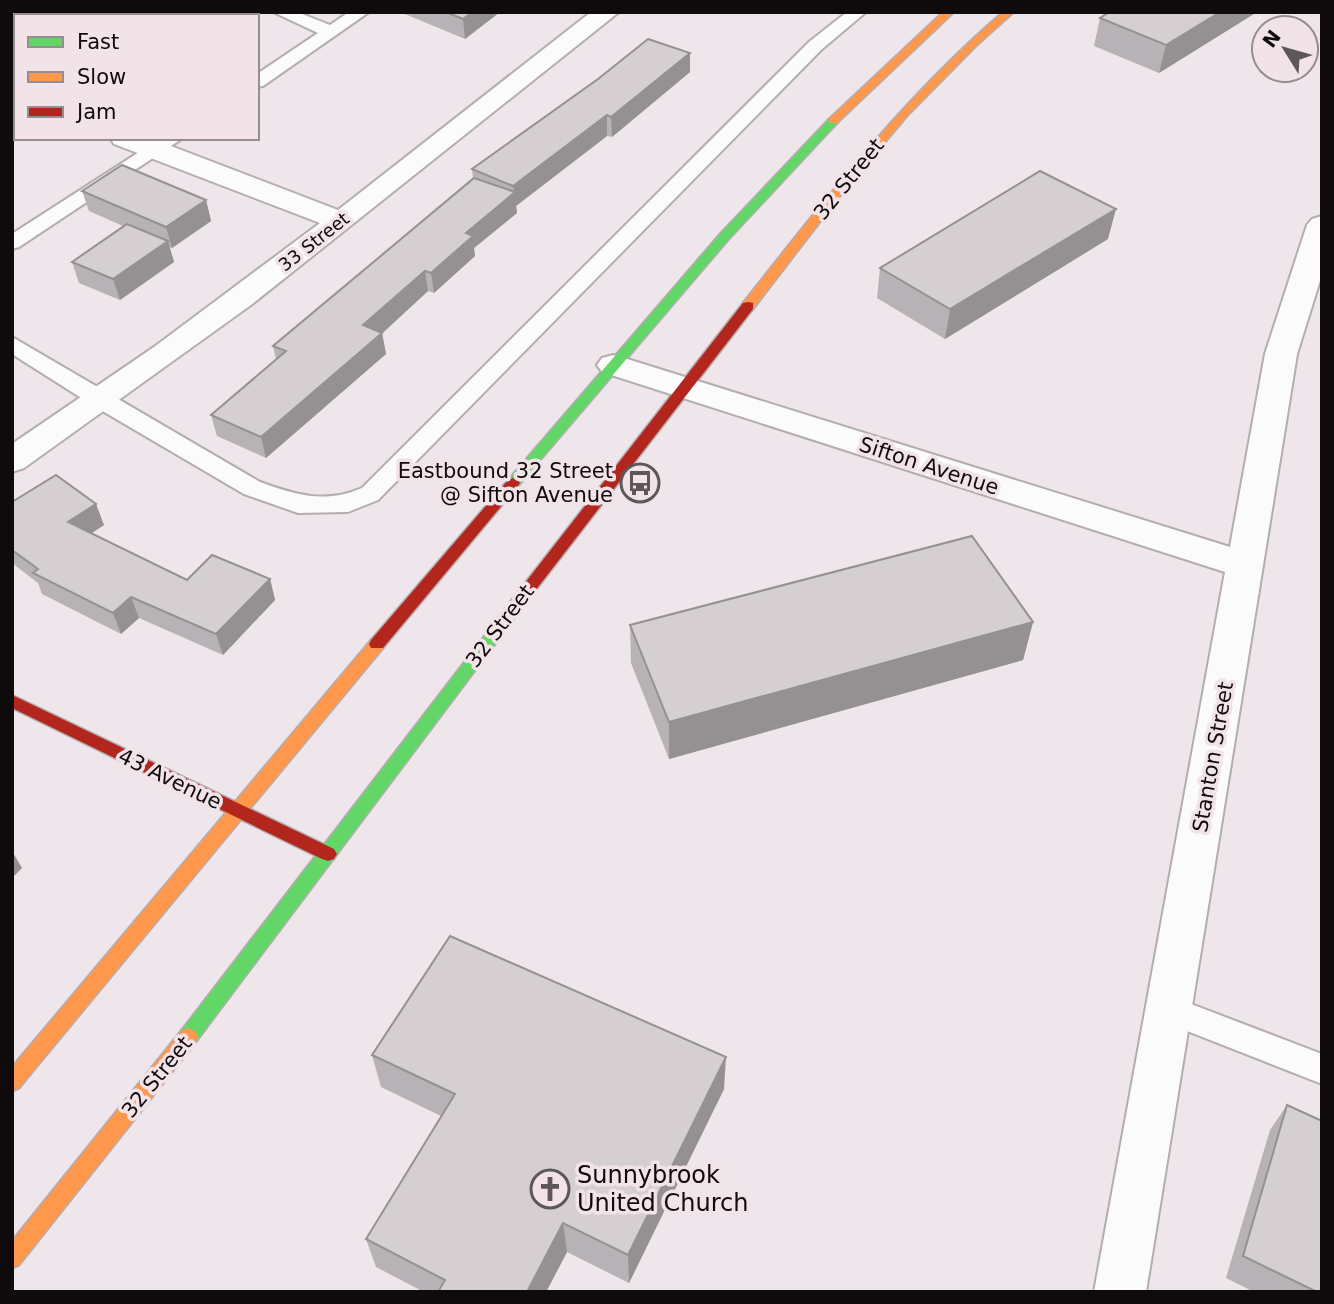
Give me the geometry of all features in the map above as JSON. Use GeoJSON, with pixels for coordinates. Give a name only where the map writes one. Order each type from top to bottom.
{"type":"FeatureCollection","features":[{"type":"Feature","properties":{"kind":"main road"},"geometry":{"type":"LineString","coordinates":[[12,1082],[236,811],[613,365],[808,146],[892,62],[949,12]]}},
{"type":"Feature","properties":{"kind":"main road","name":"32 Street"},"geometry":{"type":"LineString","coordinates":[[12,1258],[221,996],[501,625],[891,126],[973,41],[1009,12]]}},
{"type":"Feature","properties":{"kind":"main road","name":"43 Avenue"},"geometry":{"type":"LineString","coordinates":[[12,701],[328,854]]}},
{"type":"Feature","properties":{"kind":"street","name":"33 Street"},"geometry":{"type":"LineString","coordinates":[[12,460],[102,401],[186,341],[607,12]]}},
{"type":"Feature","properties":{"kind":"street"},"geometry":{"type":"LineString","coordinates":[[137,140],[164,144],[341,221]]}},
{"type":"Feature","properties":{"kind":"street","name":"Stanton Street"},"geometry":{"type":"LineString","coordinates":[[1120,1292],[1283,347],[1322,225]]}},
{"type":"Feature","properties":{"kind":"street","name":"Sifton Avenue"},"geometry":{"type":"LineString","coordinates":[[613,365],[1246,565]]}},
{"type":"Feature","properties":{"kind":"lane"},"geometry":{"type":"LineString","coordinates":[[281,12],[331,33]]}},
{"type":"Feature","properties":{"kind":"lane"},"geometry":{"type":"LineString","coordinates":[[259,81],[361,12]]}},
{"type":"Feature","properties":{"kind":"lane"},"geometry":{"type":"LineString","coordinates":[[12,344],[102,401],[252,488],[298,505],[348,504],[370,494],[815,46],[858,12]]}},
{"type":"Feature","properties":{"kind":"lane"},"geometry":{"type":"LineString","coordinates":[[12,243],[164,144]]}},
{"type":"Feature","properties":{"kind":"lane"},"geometry":{"type":"LineString","coordinates":[[1170,1010],[1322,1069]]}},
{"type":"Feature","properties":{"kind":"building"},"geometry":{"type":"Polygon","coordinates":[[[446,12],[472,12],[463,19],[446,12]]]}},
{"type":"Feature","properties":{"kind":"building"},"geometry":{"type":"Polygon","coordinates":[[[1109,12],[1220,12],[1166,45],[1100,18],[1109,12]]]}},
{"type":"Feature","properties":{"kind":"building"},"geometry":{"type":"Polygon","coordinates":[[[648,39],[690,53],[611,117],[607,115],[513,186],[472,169],[598,79],[648,39]]]}},
{"type":"Feature","properties":{"kind":"building"},"geometry":{"type":"Polygon","coordinates":[[[122,165],[206,200],[166,227],[82,191],[122,165]]]}},
{"type":"Feature","properties":{"kind":"building"},"geometry":{"type":"Polygon","coordinates":[[[1040,171],[1116,209],[950,309],[880,268],[1040,171]]]}},
{"type":"Feature","properties":{"kind":"building"},"geometry":{"type":"Polygon","coordinates":[[[474,178],[515,192],[466,233],[473,236],[431,273],[425,271],[363,325],[382,333],[261,437],[211,415],[286,351],[273,346],[474,178]]]}},
{"type":"Feature","properties":{"kind":"building"},"geometry":{"type":"Polygon","coordinates":[[[127,224],[168,241],[113,279],[72,262],[127,224]]]}},
{"type":"Feature","properties":{"kind":"building"},"geometry":{"type":"Polygon","coordinates":[[[56,475],[96,504],[68,522],[187,580],[212,555],[270,579],[216,634],[131,597],[113,613],[33,573],[38,569],[12,550],[12,502],[56,475]]]}},
{"type":"Feature","properties":{"kind":"building"},"geometry":{"type":"Polygon","coordinates":[[[972,536],[1033,622],[669,722],[630,625],[972,536]]]}},
{"type":"Feature","properties":{"kind":"building","name":"Sunnybrook United Church"},"geometry":{"type":"Polygon","coordinates":[[[450,936],[726,1057],[628,1255],[563,1223],[527,1292],[438,1292],[445,1280],[366,1239],[455,1094],[372,1055],[450,936]]]}},
{"type":"Feature","properties":{"kind":"building"},"geometry":{"type":"Polygon","coordinates":[[[1287,1105],[1322,1121],[1322,1292],[1243,1256],[1287,1105]]]}},
{"type":"Feature","properties":{"kind":"traffic: fast"},"geometry":{"type":"LineString","coordinates":[[513,483],[724,237],[833,121]]}},
{"type":"Feature","properties":{"kind":"traffic: fast"},"geometry":{"type":"LineString","coordinates":[[188,1037],[523,596]]}},
{"type":"Feature","properties":{"kind":"traffic: slow"},"geometry":{"type":"LineString","coordinates":[[833,121],[949,12]]}},
{"type":"Feature","properties":{"kind":"traffic: slow"},"geometry":{"type":"LineString","coordinates":[[748,306],[839,189],[903,114],[972,44],[1009,12]]}},
{"type":"Feature","properties":{"kind":"traffic: slow"},"geometry":{"type":"LineString","coordinates":[[12,1082],[377,644]]}},
{"type":"Feature","properties":{"kind":"traffic: slow"},"geometry":{"type":"LineString","coordinates":[[12,1258],[188,1037]]}},
{"type":"Feature","properties":{"kind":"traffic: jam"},"geometry":{"type":"LineString","coordinates":[[523,596],[748,306]]}},
{"type":"Feature","properties":{"kind":"traffic: jam"},"geometry":{"type":"LineString","coordinates":[[377,644],[513,483]]}},
{"type":"Feature","properties":{"kind":"traffic: jam"},"geometry":{"type":"LineString","coordinates":[[12,701],[328,854]]}},
{"type":"Feature","properties":{"kind":"place","name":"Eastbound 32 Street @ Sifton Avenue"},"geometry":{"type":"Point","coordinates":[640,483]}},
{"type":"Feature","properties":{"kind":"place","name":"Sunnybrook United Church"},"geometry":{"type":"Point","coordinates":[550,1189]}}]}
